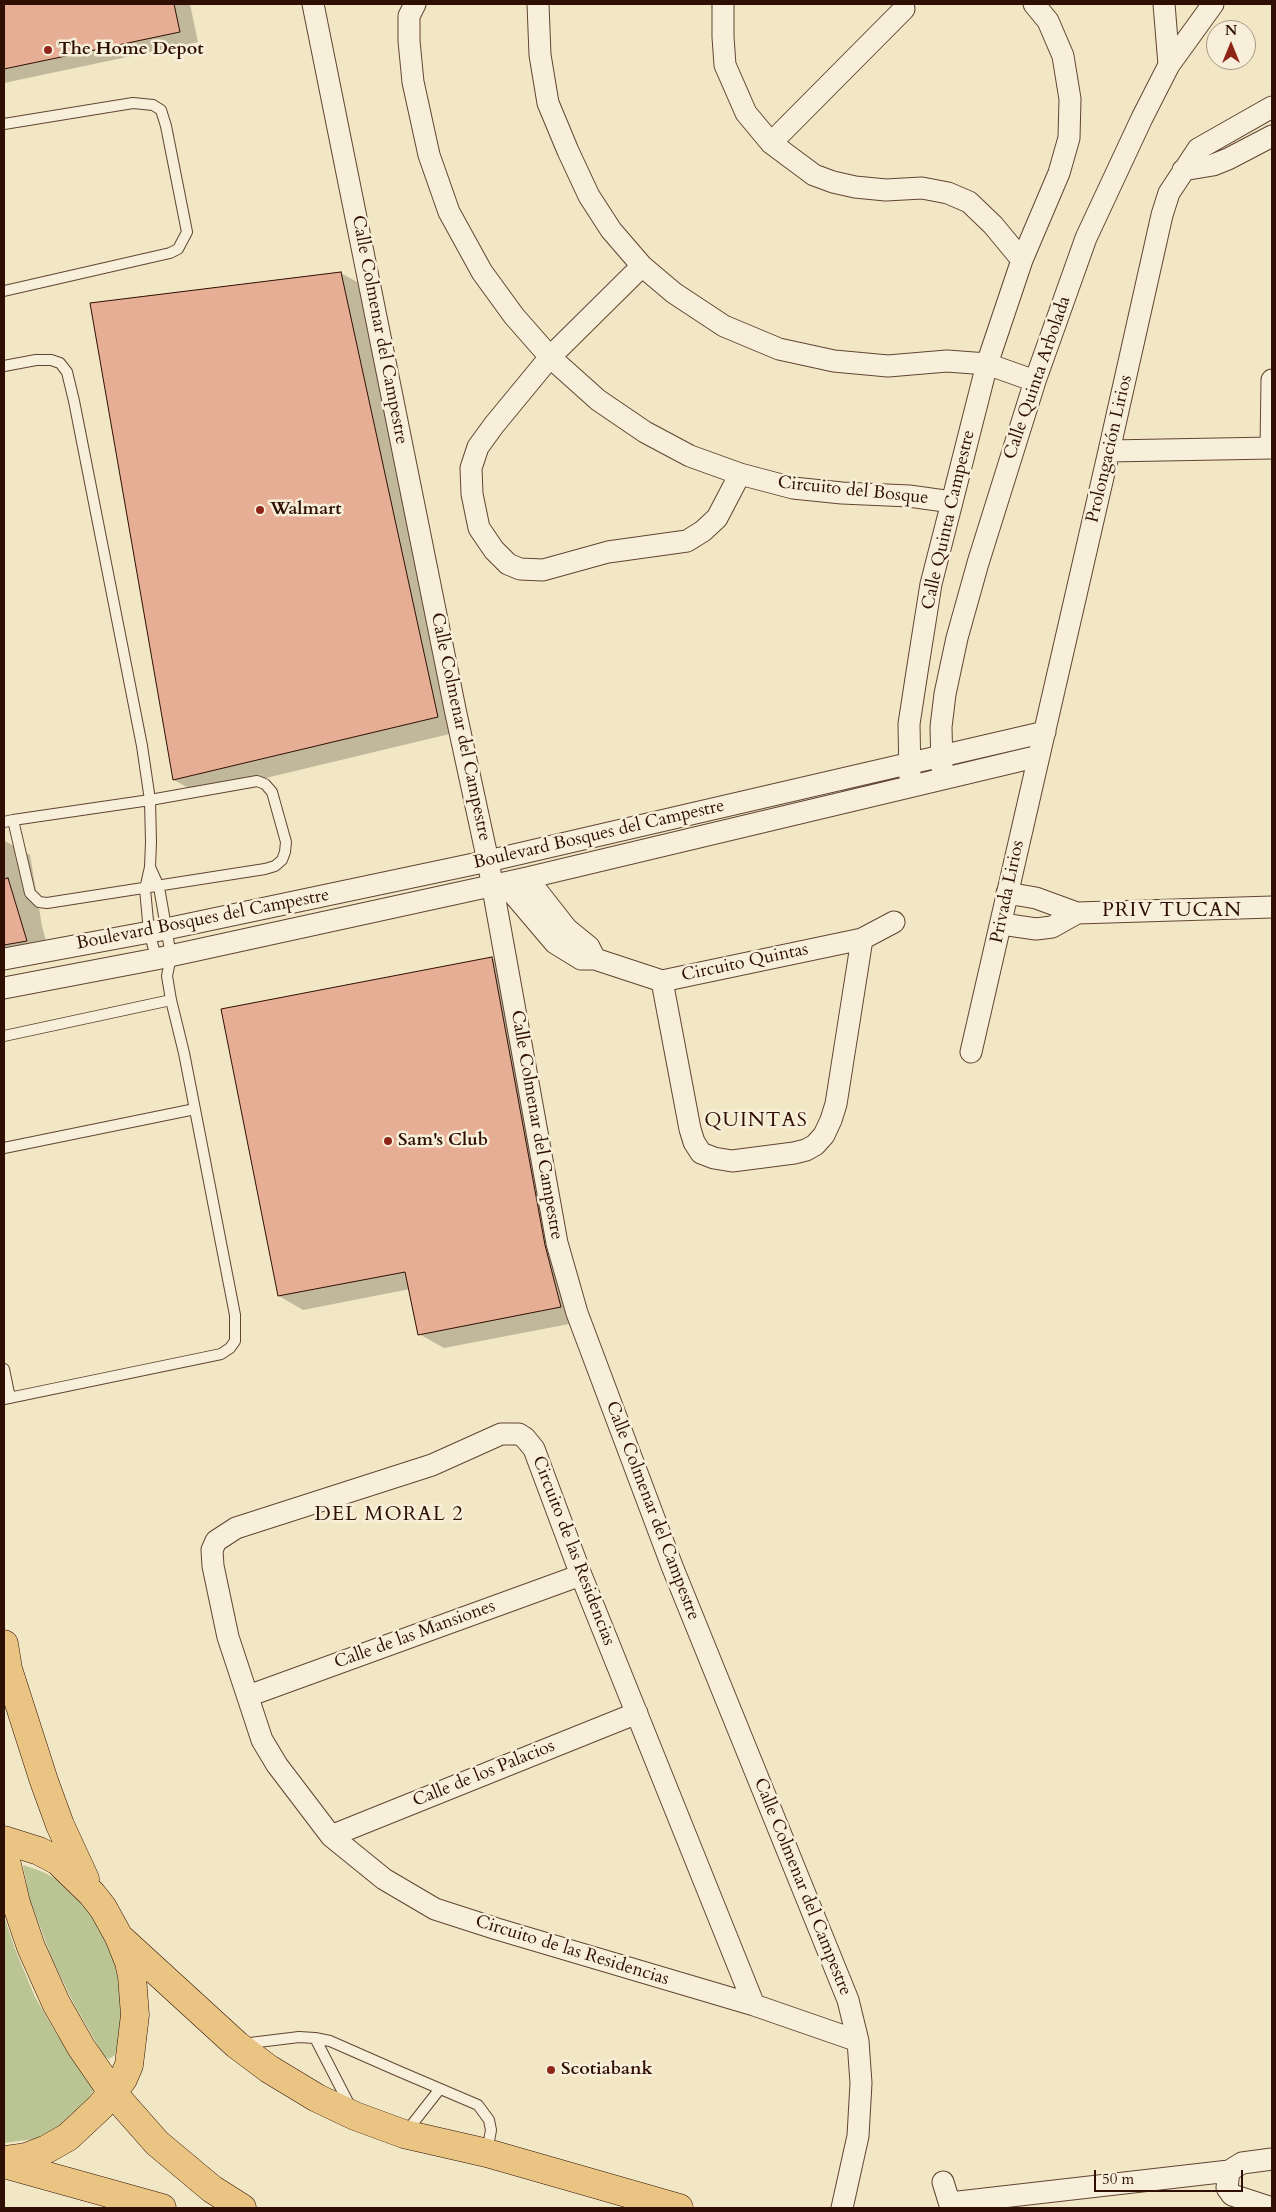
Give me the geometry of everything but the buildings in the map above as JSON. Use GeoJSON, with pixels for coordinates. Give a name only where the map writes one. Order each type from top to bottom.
{"type":"FeatureCollection","features":[{"type":"Feature","properties":{"kind":"main road"},"geometry":{"type":"LineString","coordinates":[[4,1644],[8,1669],[60,1825],[92,1894],[119,1937],[132,1976],[135,2015],[129,2065],[123,2079],[87,2120],[68,2136],[47,2149],[26,2157],[4,2160]]}},
{"type":"Feature","properties":{"kind":"main road"},"geometry":{"type":"LineString","coordinates":[[4,1840],[39,1851],[58,1861],[92,1894]]}},
{"type":"Feature","properties":{"kind":"main road"},"geometry":{"type":"LineString","coordinates":[[4,1852],[16,1903],[31,1947],[67,2025],[112,2092],[157,2144],[212,2189],[242,2208]]}},
{"type":"Feature","properties":{"kind":"main road"},"geometry":{"type":"LineString","coordinates":[[119,1937],[236,2045],[269,2069],[317,2098],[355,2116],[404,2134],[486,2153],[679,2208]]}},
{"type":"Feature","properties":{"kind":"main road"},"geometry":{"type":"LineString","coordinates":[[4,2164],[162,2208]]}},
{"type":"Feature","properties":{"kind":"street","name":"Calle Colmenar del Campestre"},"geometry":{"type":"LineString","coordinates":[[313,4],[453,700],[488,861],[498,884],[557,1243],[576,1313],[672,1566],[848,2000],[858,2041],[861,2083],[858,2136],[842,2208]]}},
{"type":"Feature","properties":{"kind":"street","name":"Circuito del Bosque"},"geometry":{"type":"LineString","coordinates":[[415,4],[410,16],[408,41],[412,82],[428,155],[449,212],[482,272],[514,316],[550,357],[598,400],[645,432],[690,456],[740,474],[793,488],[842,493],[909,496],[952,502]]}},
{"type":"Feature","properties":{"kind":"street"},"geometry":{"type":"LineString","coordinates":[[537,4],[540,55],[548,103],[589,196],[611,230],[642,266],[674,293],[724,326],[779,349],[834,362],[888,366],[947,361],[987,364],[1035,381]]}},
{"type":"Feature","properties":{"kind":"street"},"geometry":{"type":"LineString","coordinates":[[723,4],[725,65],[746,113],[771,143],[814,175],[833,182],[855,187],[886,190],[922,188],[948,192],[969,202],[993,225],[1022,260]]}},
{"type":"Feature","properties":{"kind":"street","name":"Calle Quinta Campestre"},"geometry":{"type":"LineString","coordinates":[[911,786],[909,724],[931,584],[987,364],[1022,260],[1059,173],[1069,138],[1070,98],[1063,56],[1048,21],[1034,4]]}},
{"type":"Feature","properties":{"kind":"street"},"geometry":{"type":"LineString","coordinates":[[1164,4],[1169,65]]}},
{"type":"Feature","properties":{"kind":"street","name":"Calle Quinta Arbolada"},"geometry":{"type":"LineString","coordinates":[[943,778],[941,726],[944,694],[978,562],[1035,381],[1086,238],[1142,118],[1169,65],[1213,4]]}},
{"type":"Feature","properties":{"kind":"street"},"geometry":{"type":"LineString","coordinates":[[771,143],[904,9]]}},
{"type":"Feature","properties":{"kind":"street","name":"Prolongación Lirios"},"geometry":{"type":"LineString","coordinates":[[1045,732],[1110,452],[1162,215],[1169,192],[1182,170],[1198,149],[1272,107]]}},
{"type":"Feature","properties":{"kind":"street"},"geometry":{"type":"LineString","coordinates":[[1182,170],[1213,165],[1272,136]]}},
{"type":"Feature","properties":{"kind":"street"},"geometry":{"type":"LineString","coordinates":[[642,266],[550,357],[494,424],[478,447],[471,468],[472,494],[479,528],[494,550],[508,564],[520,569],[543,570],[608,552],[687,541],[703,531],[717,518],[740,474]]}},
{"type":"Feature","properties":{"kind":"street"},"geometry":{"type":"LineString","coordinates":[[1110,452],[1272,448],[1272,380]]}},
{"type":"Feature","properties":{"kind":"street","name":"Boulevard Bosques del Campestre"},"geometry":{"type":"LineString","coordinates":[[4,959],[157,930],[488,861],[1045,732]]}},
{"type":"Feature","properties":{"kind":"street","name":"Privada Lirios"},"geometry":{"type":"LineString","coordinates":[[971,1052],[1045,732]]}},
{"type":"Feature","properties":{"kind":"street","name":"Boulevard Bosques del Campestre"},"geometry":{"type":"LineString","coordinates":[[4,988],[165,964],[1039,756]]}},
{"type":"Feature","properties":{"kind":"street"},"geometry":{"type":"LineString","coordinates":[[527,878],[567,929],[588,947],[595,959]]}},
{"type":"Feature","properties":{"kind":"street","name":"Circuito Quintas"},"geometry":{"type":"LineString","coordinates":[[498,884],[555,943],[581,959],[595,959],[662,981],[862,939],[894,922]]}},
{"type":"Feature","properties":{"kind":"street"},"geometry":{"type":"LineString","coordinates":[[1008,894],[1036,898],[1077,913],[1272,907]]}},
{"type":"Feature","properties":{"kind":"street"},"geometry":{"type":"LineString","coordinates":[[1002,924],[1036,929],[1052,927],[1077,913]]}},
{"type":"Feature","properties":{"kind":"street"},"geometry":{"type":"LineString","coordinates":[[662,981],[690,1129],[694,1142],[701,1153],[714,1158],[732,1161],[794,1153],[806,1150],[815,1144],[824,1135],[831,1120],[836,1104],[862,939]]}},
{"type":"Feature","properties":{"kind":"street","name":"Circuito de las Residencias"},"geometry":{"type":"LineString","coordinates":[[754,2006],[581,1575],[534,1450],[525,1438],[519,1434],[501,1434],[432,1465],[236,1528],[216,1541],[212,1550],[213,1566],[228,1637],[262,1740],[288,1780],[332,1836],[384,1879],[435,1908],[497,1929],[754,2006],[858,2041]]}},
{"type":"Feature","properties":{"kind":"street","name":"Calle de las Mansiones"},"geometry":{"type":"LineString","coordinates":[[248,1696],[581,1575]]}},
{"type":"Feature","properties":{"kind":"street","name":"Calle de los Palacios"},"geometry":{"type":"LineString","coordinates":[[332,1836],[637,1713]]}},
{"type":"Feature","properties":{"kind":"street"},"geometry":{"type":"LineString","coordinates":[[943,2182],[950,2206],[1229,2171],[1242,2163],[1272,2159]]}},
{"type":"Feature","properties":{"kind":"street"},"geometry":{"type":"LineString","coordinates":[[1229,2171],[1227,2188],[1242,2204],[1272,2208]]}},
{"type":"Feature","properties":{"kind":"lane"},"geometry":{"type":"LineString","coordinates":[[4,124],[125,104],[153,105],[161,110],[166,126],[187,232],[178,249],[170,253],[4,291]]}},
{"type":"Feature","properties":{"kind":"lane"},"geometry":{"type":"LineString","coordinates":[[4,366],[36,360],[51,360],[60,363],[67,372],[115,601],[142,746],[150,800],[150,867],[145,889],[165,964],[235,1315],[235,1341],[230,1348],[221,1354],[7,1398],[4,1369]]}},
{"type":"Feature","properties":{"kind":"lane"},"geometry":{"type":"LineString","coordinates":[[257,781],[265,784],[272,792],[286,842],[282,860],[275,866],[265,870],[56,902],[39,902],[30,893],[9,821],[150,800],[257,781]]}},
{"type":"Feature","properties":{"kind":"lane"},"geometry":{"type":"LineString","coordinates":[[150,867],[159,886],[157,930],[165,964]]}},
{"type":"Feature","properties":{"kind":"lane"},"geometry":{"type":"LineString","coordinates":[[4,1036],[172,1000]]}},
{"type":"Feature","properties":{"kind":"lane"},"geometry":{"type":"LineString","coordinates":[[4,1148],[195,1109]]}},
{"type":"Feature","properties":{"kind":"lane"},"geometry":{"type":"LineString","coordinates":[[236,2045],[299,2037],[315,2038],[338,2044],[439,2090],[478,2105],[485,2113],[490,2130],[486,2153]]}},
{"type":"Feature","properties":{"kind":"lane"},"geometry":{"type":"LineString","coordinates":[[315,2038],[355,2116]]}},
{"type":"Feature","properties":{"kind":"lane"},"geometry":{"type":"LineString","coordinates":[[404,2134],[439,2090]]}},
{"type":"Feature","properties":{"kind":"green space"},"geometry":{"type":"Polygon","coordinates":[[[23,1865],[43,1872],[60,1881],[90,1909],[119,1962],[122,2027],[115,2055],[109,2059],[104,2056],[74,2004],[53,1961],[29,1897],[23,1865]]]}},
{"type":"Feature","properties":{"kind":"green space"},"geometry":{"type":"Polygon","coordinates":[[[4,1916],[15,1949],[35,1997],[57,2035],[94,2089],[75,2115],[55,2129],[34,2139],[4,2143],[4,1916]]]}},
{"type":"Feature","properties":{"kind":"place","name":"The Home Depot"},"geometry":{"type":"Point","coordinates":[48,50]}},
{"type":"Feature","properties":{"kind":"place","name":"Walmart"},"geometry":{"type":"Point","coordinates":[260,510]}},
{"type":"Feature","properties":{"kind":"place","name":"Sam's Club"},"geometry":{"type":"Point","coordinates":[388,1141]}},
{"type":"Feature","properties":{"kind":"place","name":"Scotiabank"},"geometry":{"type":"Point","coordinates":[551,2070]}},
{"type":"Feature","properties":{"kind":"district","name":"PRIV TUCAN"},"geometry":{"type":"Point","coordinates":[1172,911]}},
{"type":"Feature","properties":{"kind":"district","name":"QUINTAS"},"geometry":{"type":"Point","coordinates":[756,1121]}},
{"type":"Feature","properties":{"kind":"district","name":"DEL MORAL 2"},"geometry":{"type":"Point","coordinates":[389,1515]}}]}
